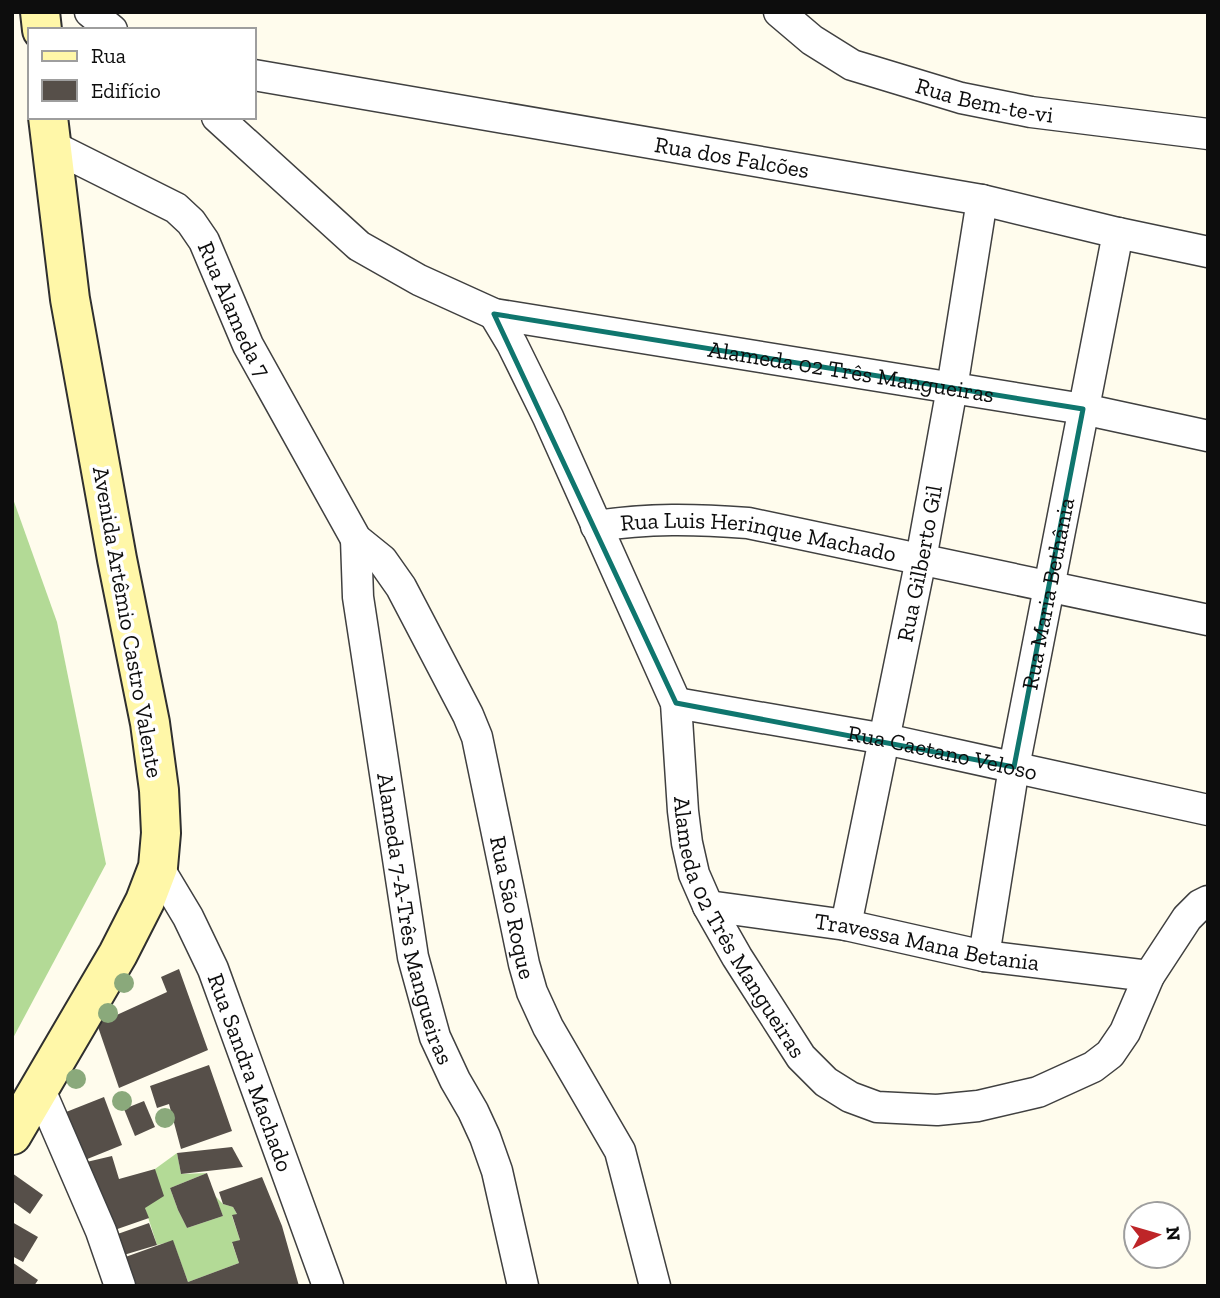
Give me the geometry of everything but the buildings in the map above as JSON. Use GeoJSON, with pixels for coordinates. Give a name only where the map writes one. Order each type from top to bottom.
{"type":"FeatureCollection","features":[{"type":"Feature","properties":{"kind":"main road","name":"Avenida Artêmio Castro Valente"},"geometry":{"type":"LineString","coordinates":[[12,1135],[118,954],[145,901],[158,867],[161,833],[159,790],[150,723],[70,299],[49,131]]}},
{"type":"Feature","properties":{"kind":"street"},"geometry":{"type":"LineString","coordinates":[[90,12],[110,28]]}},
{"type":"Feature","properties":{"kind":"street","name":"Rua Bem-te-vi"},"geometry":{"type":"LineString","coordinates":[[779,12],[812,40],[852,65],[961,98],[1031,112],[1208,134]]}},
{"type":"Feature","properties":{"kind":"street","name":"Rua dos Falcões"},"geometry":{"type":"LineString","coordinates":[[256,75],[982,200],[1208,252]]}},
{"type":"Feature","properties":{"kind":"street","name":"Alameda 02 Três Mangueiras"},"geometry":{"type":"LineString","coordinates":[[219,119],[359,246],[419,281],[494,314],[1083,409],[1208,436]]}},
{"type":"Feature","properties":{"kind":"street","name":"Rua Alameda 7"},"geometry":{"type":"LineString","coordinates":[[49,131],[176,208],[191,222],[204,241],[248,345],[356,538]]}},
{"type":"Feature","properties":{"kind":"street","name":"Rua Gilberto Gil"},"geometry":{"type":"LineString","coordinates":[[846,925],[921,559],[982,200]]}},
{"type":"Feature","properties":{"kind":"street","name":"Rua Maria Bethânia"},"geometry":{"type":"LineString","coordinates":[[984,956],[1014,767],[1118,233]]}},
{"type":"Feature","properties":{"kind":"street","name":"Alameda 02 Três Mangueiras"},"geometry":{"type":"LineString","coordinates":[[494,314],[548,417],[676,703],[683,811],[694,874],[708,906],[737,957],[801,1056],[826,1082],[850,1097],[877,1107],[937,1110],[978,1106],[1038,1092],[1093,1067],[1110,1054],[1125,1032],[1149,975],[1187,918],[1208,901]]}},
{"type":"Feature","properties":{"kind":"street","name":"Rua Luis Herinque Machado"},"geometry":{"type":"LineString","coordinates":[[596,526],[637,520],[685,518],[748,523],[1208,620]]}},
{"type":"Feature","properties":{"kind":"street","name":"Alameda 7-A-Três Mangueiras"},"geometry":{"type":"LineString","coordinates":[[356,538],[358,597],[413,957],[435,1037],[454,1080],[485,1136],[497,1171],[523,1286]]}},
{"type":"Feature","properties":{"kind":"street","name":"Rua São Roque"},"geometry":{"type":"LineString","coordinates":[[356,538],[382,560],[401,587],[477,737],[524,964],[533,992],[548,1027],[620,1151],[655,1286]]}},
{"type":"Feature","properties":{"kind":"street","name":"Rua Caetano Veloso"},"geometry":{"type":"LineString","coordinates":[[676,703],[885,740],[1208,810]]}},
{"type":"Feature","properties":{"kind":"street","name":"Rua Sandra Machado"},"geometry":{"type":"LineString","coordinates":[[158,867],[188,917],[214,969],[328,1286]]}},
{"type":"Feature","properties":{"kind":"street","name":"Travessa Mana Betania"},"geometry":{"type":"LineString","coordinates":[[708,906],[846,925],[984,956],[1149,975]]}},
{"type":"Feature","properties":{"kind":"street"},"geometry":{"type":"LineString","coordinates":[[40,1090],[101,1231],[120,1286]]}},
{"type":"Feature","properties":{"kind":"highlighted area"},"geometry":{"type":"Polygon","coordinates":[[[494,314],[1083,409],[1014,767],[676,703],[494,314]]]}},
{"type":"Feature","properties":{"kind":"green space"},"geometry":{"type":"Polygon","coordinates":[[[12,496],[57,622],[106,864],[12,1040],[12,496]]]}},
{"type":"Feature","properties":{"kind":"green space"},"geometry":{"type":"Polygon","coordinates":[[[177,1153],[181,1174],[207,1173],[170,1188],[187,1228],[223,1216],[215,1196],[223,1204],[233,1207],[237,1214],[232,1216],[240,1240],[232,1243],[239,1263],[188,1282],[173,1241],[157,1245],[145,1208],[155,1169],[177,1153]]]}}]}
